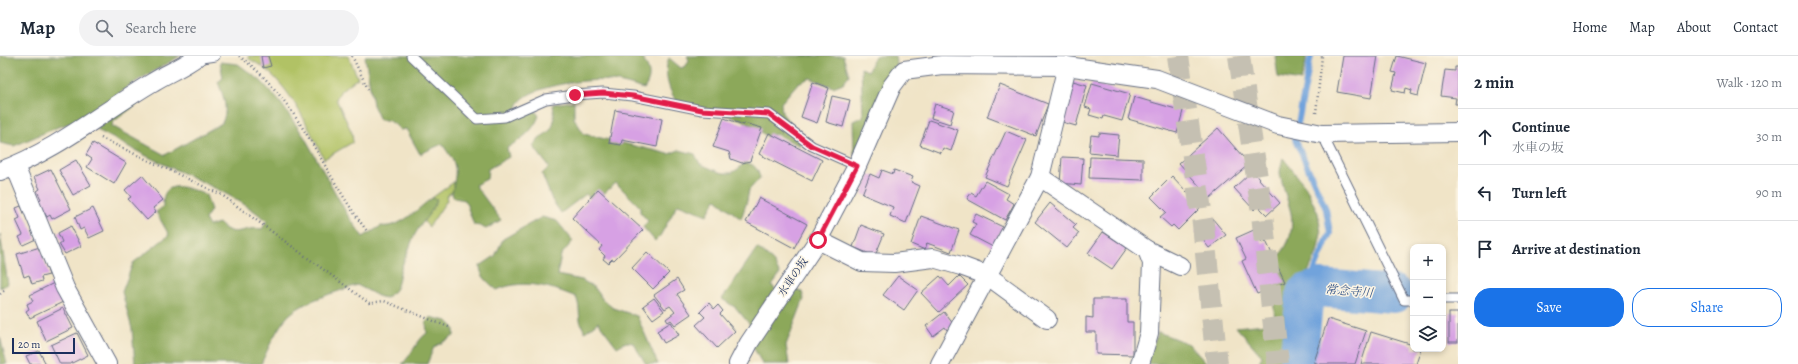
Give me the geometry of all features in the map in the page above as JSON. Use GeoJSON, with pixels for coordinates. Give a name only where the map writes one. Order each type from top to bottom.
{"type":"FeatureCollection","features":[{"type":"Feature","properties":{"kind":"street"},"geometry":{"type":"LineString","coordinates":[[107,364],[65,288],[7,169],[83,129],[152,82],[196,58]]}},
{"type":"Feature","properties":{"kind":"street","name":"水車の坂"},"geometry":{"type":"LineString","coordinates":[[738,364],[749,343],[818,240],[857,166],[892,86],[904,70],[942,65],[1067,66],[1157,79],[1278,125],[1322,134],[1458,132]]}},
{"type":"Feature","properties":{"kind":"street"},"geometry":{"type":"LineString","coordinates":[[943,363],[1040,177],[1067,66]]}},
{"type":"Feature","properties":{"kind":"street"},"geometry":{"type":"LineString","coordinates":[[1040,177],[1147,250],[1180,266]]}},
{"type":"Feature","properties":{"kind":"street"},"geometry":{"type":"LineString","coordinates":[[818,240],[862,262],[894,263],[933,258],[988,276],[1047,319]]}},
{"type":"Feature","properties":{"kind":"street"},"geometry":{"type":"LineString","coordinates":[[1140,364],[1149,333],[1152,263],[1147,250]]}},
{"type":"Feature","properties":{"kind":"lane"},"geometry":{"type":"LineString","coordinates":[[196,58],[215,56]]}},
{"type":"Feature","properties":{"kind":"lane"},"geometry":{"type":"LineString","coordinates":[[411,56],[477,119],[504,117],[546,99],[603,93],[633,96],[702,110],[769,114],[812,146],[857,166]]}},
{"type":"Feature","properties":{"kind":"lane"},"geometry":{"type":"LineString","coordinates":[[1322,134],[1404,300],[1410,300]]}},
{"type":"Feature","properties":{"kind":"lane"},"geometry":{"type":"LineString","coordinates":[[1446,300],[1458,299]]}},
{"type":"Feature","properties":{"kind":"path"},"geometry":{"type":"LineString","coordinates":[[239,56],[266,80],[283,100],[314,146],[353,212],[367,231]]}},
{"type":"Feature","properties":{"kind":"path"},"geometry":{"type":"LineString","coordinates":[[352,56],[368,89]]}},
{"type":"Feature","properties":{"kind":"path"},"geometry":{"type":"LineString","coordinates":[[1322,56],[1315,117],[1322,134]]}},
{"type":"Feature","properties":{"kind":"path"},"geometry":{"type":"LineString","coordinates":[[83,129],[222,195],[369,303],[384,301],[451,328]]}},
{"type":"Feature","properties":{"kind":"path"},"geometry":{"type":"LineString","coordinates":[[0,294],[6,290]]}},
{"type":"Feature","properties":{"kind":"green space"},"geometry":{"type":"Polygon","coordinates":[[[0,56],[180,56],[130,85],[87,118],[58,127],[14,146],[0,143],[0,56]]]}},
{"type":"Feature","properties":{"kind":"green space"},"geometry":{"type":"Polygon","coordinates":[[[248,56],[348,56],[358,78],[341,90],[336,99],[352,133],[353,142],[324,159],[302,116],[285,89],[274,77],[249,59],[248,56]]]}},
{"type":"Feature","properties":{"kind":"green space"},"geometry":{"type":"Polygon","coordinates":[[[365,56],[641,56],[648,69],[649,76],[644,89],[628,84],[602,80],[574,82],[544,88],[522,99],[517,107],[522,114],[535,110],[539,116],[536,122],[526,135],[507,148],[509,157],[488,169],[487,179],[475,185],[501,220],[486,229],[474,225],[465,200],[454,198],[452,194],[455,178],[454,162],[442,144],[420,154],[406,129],[400,130],[391,122],[380,120],[373,105],[365,56]]]}},
{"type":"Feature","properties":{"kind":"green space"},"geometry":{"type":"Polygon","coordinates":[[[687,56],[843,56],[849,75],[843,83],[833,87],[810,78],[798,83],[781,103],[782,113],[799,134],[800,146],[776,134],[768,137],[743,120],[676,100],[667,80],[667,63],[669,58],[681,68],[686,66],[689,60],[687,56]]]}},
{"type":"Feature","properties":{"kind":"green space"},"geometry":{"type":"Polygon","coordinates":[[[875,56],[895,56],[897,69],[854,154],[853,121],[863,117],[861,68],[868,71],[875,56]]]}},
{"type":"Feature","properties":{"kind":"green space"},"geometry":{"type":"Polygon","coordinates":[[[1275,56],[1306,56],[1301,81],[1278,77],[1275,56]]]}},
{"type":"Feature","properties":{"kind":"green space"},"geometry":{"type":"Polygon","coordinates":[[[220,62],[238,64],[261,81],[280,102],[305,138],[347,214],[363,237],[381,226],[388,226],[402,221],[432,198],[437,199],[433,209],[414,235],[400,271],[397,287],[386,298],[380,297],[357,285],[322,297],[296,309],[285,320],[273,338],[261,364],[135,364],[132,329],[122,292],[133,263],[169,235],[156,212],[163,207],[166,191],[177,187],[206,195],[211,210],[205,219],[209,226],[219,223],[230,231],[234,232],[249,229],[262,229],[267,221],[255,211],[229,195],[136,151],[99,131],[97,126],[160,87],[113,122],[112,126],[165,155],[222,123],[225,107],[218,82],[223,78],[220,62]]]}},
{"type":"Feature","properties":{"kind":"green space"},"geometry":{"type":"Polygon","coordinates":[[[574,101],[574,118],[584,134],[669,154],[679,150],[695,154],[700,164],[718,172],[733,172],[744,163],[753,165],[757,169],[760,178],[749,190],[741,219],[716,199],[707,215],[678,204],[660,236],[655,241],[643,227],[648,221],[640,212],[640,207],[616,183],[594,202],[586,194],[561,213],[552,200],[542,174],[549,167],[533,146],[552,127],[554,122],[553,104],[574,101]]]}},
{"type":"Feature","properties":{"kind":"green space"},"geometry":{"type":"Polygon","coordinates":[[[1283,158],[1306,187],[1318,213],[1321,234],[1317,253],[1296,298],[1292,312],[1293,364],[1258,364],[1262,356],[1236,327],[1275,323],[1272,281],[1273,260],[1283,251],[1286,246],[1292,226],[1291,213],[1280,173],[1283,158]]]}},
{"type":"Feature","properties":{"kind":"green space"},"geometry":{"type":"Polygon","coordinates":[[[455,181],[453,191],[446,196],[447,200],[429,227],[423,221],[436,203],[436,199],[432,198],[455,181]]]}},
{"type":"Feature","properties":{"kind":"green space"},"geometry":{"type":"Polygon","coordinates":[[[542,217],[557,221],[573,241],[561,255],[557,275],[582,280],[595,288],[603,300],[613,308],[637,316],[658,364],[646,364],[633,343],[626,342],[617,347],[598,322],[585,332],[582,327],[576,297],[547,287],[527,284],[507,286],[497,290],[486,280],[480,270],[480,266],[495,256],[503,239],[542,217]]]}},
{"type":"Feature","properties":{"kind":"green space"},"geometry":{"type":"Polygon","coordinates":[[[0,234],[8,284],[0,288],[0,234]]]}},
{"type":"Feature","properties":{"kind":"green space"},"geometry":{"type":"Polygon","coordinates":[[[757,248],[772,260],[780,274],[772,285],[776,291],[792,288],[802,292],[804,299],[786,345],[789,364],[762,364],[751,341],[751,326],[736,308],[722,299],[757,248]]]}},
{"type":"Feature","properties":{"kind":"green space"},"geometry":{"type":"Polygon","coordinates":[[[430,317],[447,321],[454,328],[454,336],[434,347],[427,364],[402,364],[423,336],[427,333],[426,323],[430,317]]]}},
{"type":"Feature","properties":{"kind":"green space"},"geometry":{"type":"Polygon","coordinates":[[[1158,332],[1189,344],[1205,362],[1210,364],[1146,364],[1158,332]]]}},
{"type":"Feature","properties":{"kind":"green space"},"geometry":{"type":"Polygon","coordinates":[[[0,337],[7,364],[0,364],[0,337]]]}},
{"type":"Feature","properties":{"kind":"building"},"geometry":{"type":"Polygon","coordinates":[[[261,56],[268,56],[271,66],[263,68],[261,56]]]}},
{"type":"Feature","properties":{"kind":"building"},"geometry":{"type":"Polygon","coordinates":[[[1343,56],[1378,56],[1371,98],[1337,92],[1343,56]]]}},
{"type":"Feature","properties":{"kind":"building"},"geometry":{"type":"Polygon","coordinates":[[[1397,56],[1426,63],[1418,96],[1411,94],[1412,90],[1406,88],[1405,93],[1392,90],[1396,73],[1392,72],[1397,56]]]}},
{"type":"Feature","properties":{"kind":"building"},"geometry":{"type":"Polygon","coordinates":[[[1455,67],[1458,67],[1458,104],[1455,104],[1456,98],[1441,96],[1445,70],[1455,71],[1455,67]]]}},
{"type":"Feature","properties":{"kind":"building"},"geometry":{"type":"Polygon","coordinates":[[[1073,81],[1087,85],[1076,126],[1062,122],[1073,81]]]}},
{"type":"Feature","properties":{"kind":"building"},"geometry":{"type":"Polygon","coordinates":[[[813,82],[829,88],[817,123],[801,117],[813,82]]]}},
{"type":"Feature","properties":{"kind":"building"},"geometry":{"type":"Polygon","coordinates":[[[1092,83],[1130,94],[1122,121],[1104,116],[1103,119],[1089,115],[1091,109],[1085,107],[1092,83]]]}},
{"type":"Feature","properties":{"kind":"building"},"geometry":{"type":"Polygon","coordinates":[[[1000,85],[1048,104],[1036,136],[987,117],[1000,85]]]}},
{"type":"Feature","properties":{"kind":"building"},"geometry":{"type":"Polygon","coordinates":[[[832,96],[850,100],[843,127],[826,122],[832,96]]]}},
{"type":"Feature","properties":{"kind":"building"},"geometry":{"type":"Polygon","coordinates":[[[1134,97],[1183,111],[1177,133],[1128,119],[1134,97]]]}},
{"type":"Feature","properties":{"kind":"building"},"geometry":{"type":"Polygon","coordinates":[[[935,104],[954,110],[950,124],[931,118],[935,104]]]}},
{"type":"Feature","properties":{"kind":"building"},"geometry":{"type":"Polygon","coordinates":[[[615,110],[662,119],[657,147],[622,140],[621,145],[609,143],[615,110]]]}},
{"type":"Feature","properties":{"kind":"building"},"geometry":{"type":"Polygon","coordinates":[[[724,118],[744,125],[744,123],[762,128],[750,161],[742,163],[731,159],[729,152],[713,147],[724,118]]]}},
{"type":"Feature","properties":{"kind":"building"},"geometry":{"type":"Polygon","coordinates":[[[929,120],[958,130],[951,151],[943,148],[941,153],[920,145],[929,120]]]}},
{"type":"Feature","properties":{"kind":"building"},"geometry":{"type":"Polygon","coordinates":[[[1218,128],[1249,164],[1210,198],[1179,163],[1218,128]]]}},
{"type":"Feature","properties":{"kind":"building"},"geometry":{"type":"Polygon","coordinates":[[[1006,131],[1027,140],[1007,186],[985,177],[1006,131]]]}},
{"type":"Feature","properties":{"kind":"building"},"geometry":{"type":"Polygon","coordinates":[[[769,133],[822,160],[812,181],[759,154],[769,133]]]}},
{"type":"Feature","properties":{"kind":"building"},"geometry":{"type":"Polygon","coordinates":[[[1099,133],[1119,135],[1117,155],[1089,152],[1091,135],[1099,136],[1099,133]]]}},
{"type":"Feature","properties":{"kind":"building"},"geometry":{"type":"Polygon","coordinates":[[[93,143],[126,163],[114,184],[87,167],[92,159],[86,155],[93,143]]]}},
{"type":"Feature","properties":{"kind":"building"},"geometry":{"type":"Polygon","coordinates":[[[1062,157],[1083,158],[1081,185],[1060,183],[1062,157]]]}},
{"type":"Feature","properties":{"kind":"building"},"geometry":{"type":"Polygon","coordinates":[[[1090,157],[1143,159],[1143,180],[1089,178],[1090,157]]]}},
{"type":"Feature","properties":{"kind":"building"},"geometry":{"type":"Polygon","coordinates":[[[76,160],[91,185],[73,195],[59,170],[76,160]]]}},
{"type":"Feature","properties":{"kind":"building"},"geometry":{"type":"Polygon","coordinates":[[[51,169],[71,209],[52,219],[50,215],[47,217],[38,201],[41,199],[37,191],[40,189],[34,177],[51,169]]]}},
{"type":"Feature","properties":{"kind":"building"},"geometry":{"type":"Polygon","coordinates":[[[882,170],[893,174],[894,170],[913,177],[911,182],[920,186],[906,223],[890,216],[893,207],[862,194],[870,174],[879,178],[882,170]]]}},
{"type":"Feature","properties":{"kind":"building"},"geometry":{"type":"Polygon","coordinates":[[[1252,171],[1280,203],[1267,215],[1258,206],[1254,210],[1234,188],[1252,171]]]}},
{"type":"Feature","properties":{"kind":"building"},"geometry":{"type":"Polygon","coordinates":[[[142,175],[163,200],[153,208],[156,212],[147,220],[128,199],[131,197],[125,190],[142,175]]]}},
{"type":"Feature","properties":{"kind":"building"},"geometry":{"type":"Polygon","coordinates":[[[1172,176],[1201,207],[1178,230],[1173,225],[1171,227],[1160,217],[1166,212],[1151,197],[1172,176]]]}},
{"type":"Feature","properties":{"kind":"building"},"geometry":{"type":"Polygon","coordinates":[[[985,181],[1009,194],[1006,199],[1014,204],[1005,220],[967,199],[971,193],[976,196],[985,181]]]}},
{"type":"Feature","properties":{"kind":"building"},"geometry":{"type":"Polygon","coordinates":[[[598,189],[643,230],[614,260],[612,259],[608,263],[603,259],[605,256],[599,250],[602,246],[572,218],[598,189]]]}},
{"type":"Feature","properties":{"kind":"building"},"geometry":{"type":"Polygon","coordinates":[[[759,198],[807,224],[794,248],[746,222],[759,198]]]}},
{"type":"Feature","properties":{"kind":"building"},"geometry":{"type":"Polygon","coordinates":[[[1050,203],[1076,225],[1073,228],[1079,233],[1067,248],[1035,222],[1050,203]]]}},
{"type":"Feature","properties":{"kind":"building"},"geometry":{"type":"Polygon","coordinates":[[[21,206],[36,239],[23,245],[19,237],[23,235],[16,220],[20,218],[16,208],[21,206]]]}},
{"type":"Feature","properties":{"kind":"building"},"geometry":{"type":"Polygon","coordinates":[[[93,208],[104,231],[89,238],[84,228],[80,230],[75,217],[93,208]]]}},
{"type":"Feature","properties":{"kind":"building"},"geometry":{"type":"Polygon","coordinates":[[[976,214],[1003,227],[993,247],[970,235],[976,224],[972,222],[976,214]]]}},
{"type":"Feature","properties":{"kind":"building"},"geometry":{"type":"Polygon","coordinates":[[[921,216],[959,230],[951,252],[927,243],[925,250],[911,244],[921,216]]]}},
{"type":"Feature","properties":{"kind":"building"},"geometry":{"type":"Polygon","coordinates":[[[1212,218],[1226,235],[1209,248],[1196,231],[1212,218]]]}},
{"type":"Feature","properties":{"kind":"building"},"geometry":{"type":"Polygon","coordinates":[[[861,225],[884,234],[875,256],[853,247],[861,225]]]}},
{"type":"Feature","properties":{"kind":"building"},"geometry":{"type":"Polygon","coordinates":[[[71,226],[81,246],[65,254],[59,244],[62,242],[58,233],[71,226]]]}},
{"type":"Feature","properties":{"kind":"building"},"geometry":{"type":"Polygon","coordinates":[[[1256,229],[1262,243],[1266,241],[1285,282],[1257,294],[1242,261],[1246,259],[1236,238],[1256,229]]]}},
{"type":"Feature","properties":{"kind":"building"},"geometry":{"type":"Polygon","coordinates":[[[1103,232],[1127,248],[1112,269],[1088,253],[1103,232]]]}},
{"type":"Feature","properties":{"kind":"building"},"geometry":{"type":"Polygon","coordinates":[[[40,247],[49,275],[41,277],[42,281],[32,284],[29,275],[24,277],[17,254],[40,247]]]}},
{"type":"Feature","properties":{"kind":"building"},"geometry":{"type":"Polygon","coordinates":[[[647,252],[669,273],[653,289],[632,268],[647,252]]]}},
{"type":"Feature","properties":{"kind":"building"},"geometry":{"type":"Polygon","coordinates":[[[898,276],[918,290],[904,310],[883,295],[898,276]]]}},
{"type":"Feature","properties":{"kind":"building"},"geometry":{"type":"Polygon","coordinates":[[[940,276],[949,286],[959,276],[968,285],[939,312],[921,293],[940,276]]]}},
{"type":"Feature","properties":{"kind":"building"},"geometry":{"type":"Polygon","coordinates":[[[677,279],[684,290],[677,294],[691,314],[675,325],[671,320],[668,322],[666,319],[675,312],[670,306],[665,309],[654,295],[677,279]]]}},
{"type":"Feature","properties":{"kind":"building"},"geometry":{"type":"Polygon","coordinates":[[[54,283],[63,302],[30,318],[26,311],[29,309],[27,304],[33,301],[30,295],[54,283]]]}},
{"type":"Feature","properties":{"kind":"building"},"geometry":{"type":"Polygon","coordinates":[[[654,298],[664,311],[653,319],[643,306],[654,298]]]}},
{"type":"Feature","properties":{"kind":"building"},"geometry":{"type":"Polygon","coordinates":[[[1093,299],[1127,299],[1127,322],[1133,322],[1133,355],[1096,354],[1096,332],[1086,332],[1086,317],[1093,318],[1093,299]]]}},
{"type":"Feature","properties":{"kind":"building"},"geometry":{"type":"Polygon","coordinates":[[[709,303],[714,309],[718,305],[723,311],[720,314],[735,331],[717,348],[696,325],[705,317],[700,312],[709,303]]]}},
{"type":"Feature","properties":{"kind":"building"},"geometry":{"type":"Polygon","coordinates":[[[63,308],[73,328],[46,341],[37,321],[63,308]]]}},
{"type":"Feature","properties":{"kind":"building"},"geometry":{"type":"Polygon","coordinates":[[[944,312],[954,325],[947,330],[945,327],[933,336],[926,326],[944,312]]]}},
{"type":"Feature","properties":{"kind":"building"},"geometry":{"type":"Polygon","coordinates":[[[1449,313],[1458,313],[1458,342],[1449,342],[1449,313]]]}},
{"type":"Feature","properties":{"kind":"building"},"geometry":{"type":"Polygon","coordinates":[[[1328,319],[1366,331],[1355,364],[1319,364],[1314,362],[1328,319]]]}},
{"type":"Feature","properties":{"kind":"building"},"geometry":{"type":"Polygon","coordinates":[[[671,322],[679,335],[664,343],[657,331],[671,322]]]}},
{"type":"Feature","properties":{"kind":"building"},"geometry":{"type":"Polygon","coordinates":[[[1371,332],[1410,344],[1410,352],[1420,352],[1416,364],[1361,364],[1371,332]]]}},
{"type":"Feature","properties":{"kind":"building"},"geometry":{"type":"Polygon","coordinates":[[[77,333],[88,355],[70,364],[60,364],[51,345],[77,333]]]}},
{"type":"Feature","properties":{"kind":"building"},"geometry":{"type":"Polygon","coordinates":[[[39,351],[46,364],[30,364],[26,356],[39,351]]]}},
{"type":"Feature","properties":{"kind":"waterway"},"geometry":{"type":"LineString","coordinates":[[1305,293],[1330,233],[1326,209],[1295,139],[1311,56]]}},
{"type":"Feature","properties":{"kind":"waterway","name":"常念寺川"},"geometry":{"type":"LineString","coordinates":[[1298,364],[1305,293],[1320,288],[1394,294]]}},
{"type":"Feature","properties":{"kind":"tunnel"},"geometry":{"type":"LineString","coordinates":[[1178,56],[1203,224],[1217,364]]}},
{"type":"Feature","properties":{"kind":"tunnel"},"geometry":{"type":"LineString","coordinates":[[1239,56],[1261,205],[1278,364]]}},
{"type":"Feature","properties":{"kind":"route"},"geometry":{"type":"LineString","coordinates":[[575,95],[603,93],[633,96],[702,110],[769,114],[812,146],[857,166],[818,240]]}}]}
